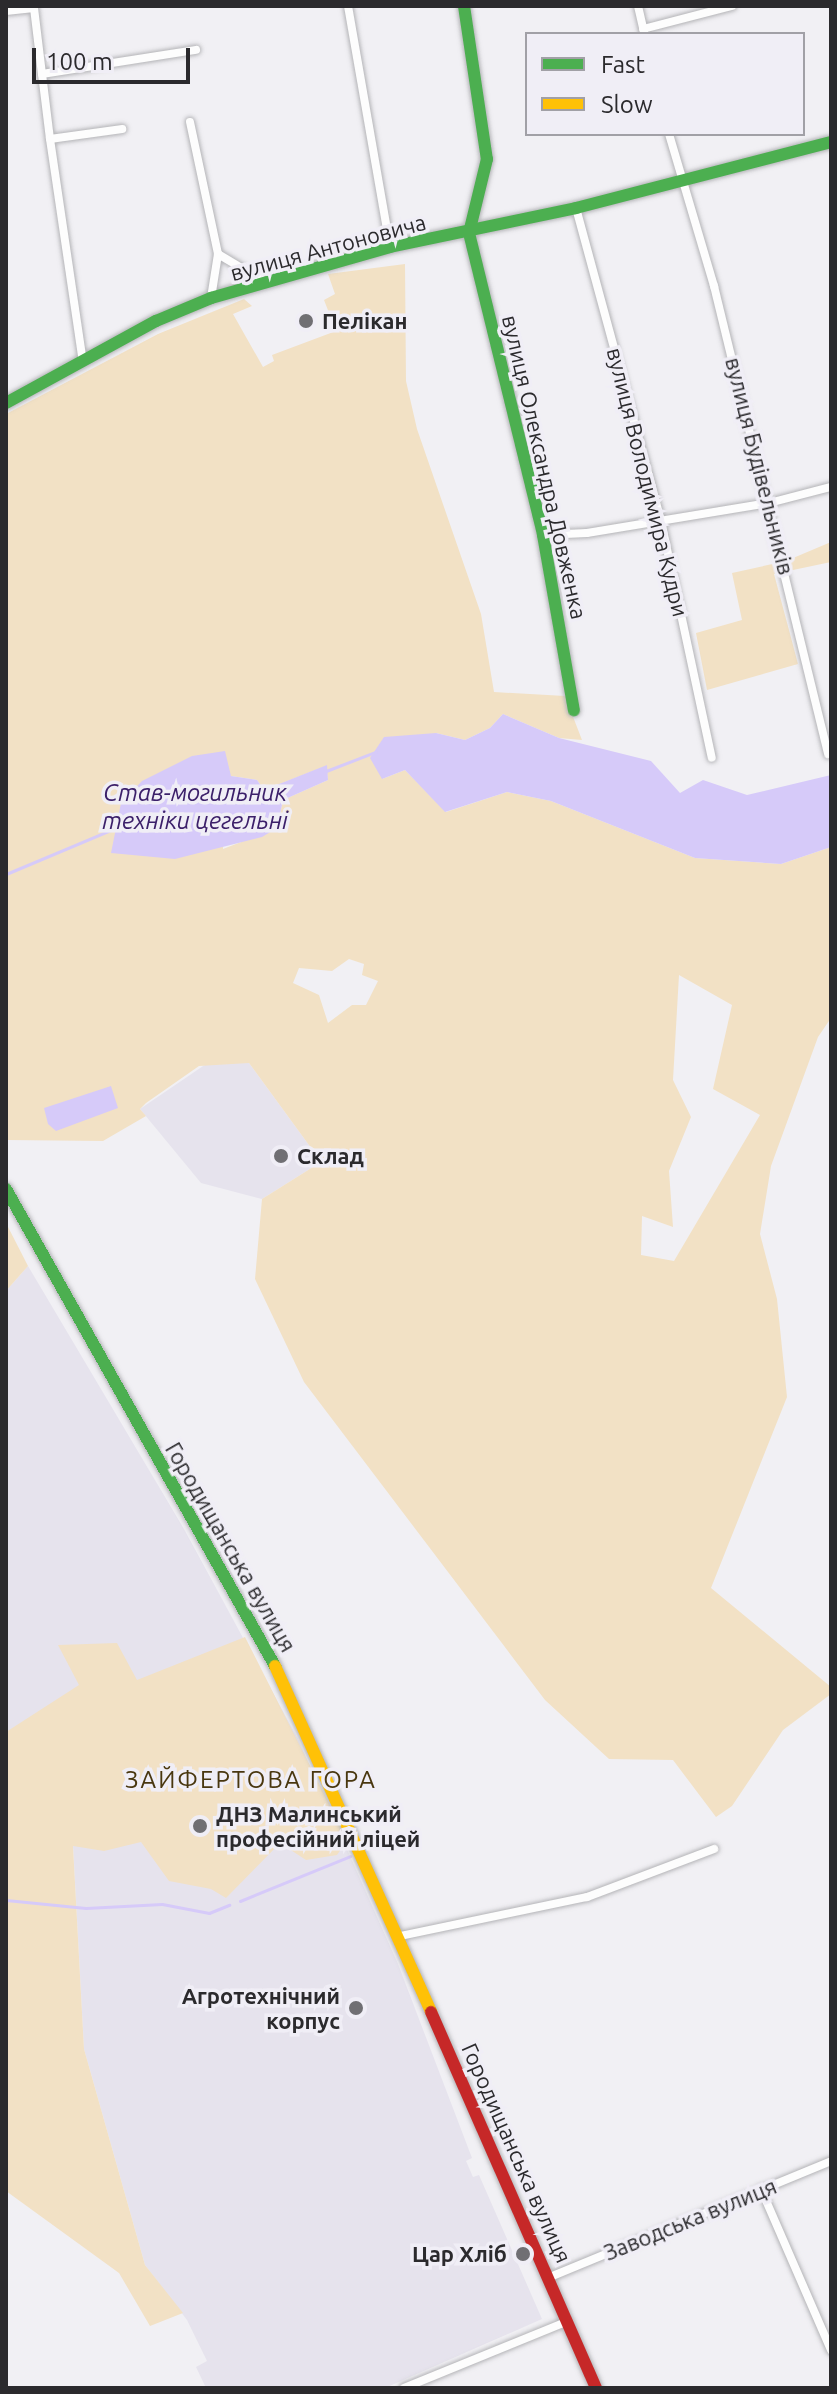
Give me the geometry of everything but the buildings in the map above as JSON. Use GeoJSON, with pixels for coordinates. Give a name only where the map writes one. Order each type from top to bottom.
{"type":"FeatureCollection","features":[{"type":"Feature","properties":{"kind":"street"},"geometry":{"type":"LineString","coordinates":[[6,11],[47,6]]}},
{"type":"Feature","properties":{"kind":"street"},"geometry":{"type":"LineString","coordinates":[[348,6],[390,247]]}},
{"type":"Feature","properties":{"kind":"street"},"geometry":{"type":"LineString","coordinates":[[464,6],[487,159],[469,233]]}},
{"type":"Feature","properties":{"kind":"street"},"geometry":{"type":"LineString","coordinates":[[638,6],[644,32],[732,6]]}},
{"type":"Feature","properties":{"kind":"street"},"geometry":{"type":"LineString","coordinates":[[34,7],[83,362]]}},
{"type":"Feature","properties":{"kind":"street"},"geometry":{"type":"LineString","coordinates":[[42,74],[196,50]]}},
{"type":"Feature","properties":{"kind":"street"},"geometry":{"type":"LineString","coordinates":[[190,122],[218,254],[211,298]]}},
{"type":"Feature","properties":{"kind":"street"},"geometry":{"type":"LineString","coordinates":[[50,139],[122,129]]}},
{"type":"Feature","properties":{"kind":"street","name":"вулиця Будівельників"},"geometry":{"type":"LineString","coordinates":[[669,136],[680,182],[714,286],[828,754]]}},
{"type":"Feature","properties":{"kind":"street","name":"вулиця Антоновича"},"geometry":{"type":"LineString","coordinates":[[6,403],[211,298],[390,247],[469,233],[576,208],[831,142]]}},
{"type":"Feature","properties":{"kind":"street","name":"вулиця Володимира Кудри"},"geometry":{"type":"LineString","coordinates":[[576,208],[661,521],[712,758]]}},
{"type":"Feature","properties":{"kind":"street","name":"вулиця Олександра Довженка"},"geometry":{"type":"LineString","coordinates":[[469,233],[543,535],[575,691],[574,710]]}},
{"type":"Feature","properties":{"kind":"street"},"geometry":{"type":"LineString","coordinates":[[218,254],[267,283]]}},
{"type":"Feature","properties":{"kind":"street"},"geometry":{"type":"LineString","coordinates":[[543,535],[661,521],[769,503],[831,487]]}},
{"type":"Feature","properties":{"kind":"street","name":"Городищанська вулиця"},"geometry":{"type":"LineString","coordinates":[[6,1189],[277,1668],[400,1936],[596,2388]]}},
{"type":"Feature","properties":{"kind":"street"},"geometry":{"type":"LineString","coordinates":[[400,1936],[587,1897],[714,1849]]}},
{"type":"Feature","properties":{"kind":"street","name":"Заводська вулиця"},"geometry":{"type":"LineString","coordinates":[[550,2277],[831,2161]]}},
{"type":"Feature","properties":{"kind":"street"},"geometry":{"type":"LineString","coordinates":[[761,2189],[831,2350]]}},
{"type":"Feature","properties":{"kind":"street"},"geometry":{"type":"LineString","coordinates":[[404,2388],[568,2321]]}},
{"type":"Feature","properties":{"kind":"shaded area"},"geometry":{"type":"Polygon","coordinates":[[[405,264],[406,381],[417,429],[481,614],[494,692],[565,696],[582,740],[559,738],[503,714],[490,728],[465,740],[436,733],[382,779],[405,770],[446,812],[507,792],[551,801],[695,858],[781,864],[831,847],[831,1018],[818,1037],[771,1166],[760,1234],[777,1299],[787,1397],[711,1588],[831,1687],[831,1694],[783,1730],[732,1806],[716,1817],[673,1760],[609,1759],[545,1700],[304,1382],[255,1279],[262,1199],[313,1167],[314,1152],[249,1063],[199,1066],[146,1103],[140,1109],[146,1116],[103,1141],[6,1140],[6,414],[158,334],[244,299],[252,306],[233,314],[263,367],[274,361],[272,355],[336,331],[324,300],[335,294],[328,274],[405,264]],[[225,765],[223,849],[277,828],[283,800],[328,780],[326,766],[264,790],[257,780],[231,776],[225,765]],[[349,959],[332,971],[299,968],[293,983],[319,995],[328,1023],[352,1005],[366,1005],[378,981],[362,975],[364,964],[349,959]],[[679,975],[673,1080],[691,1117],[669,1171],[673,1227],[642,1216],[641,1255],[674,1261],[760,1115],[713,1089],[732,1005],[679,975]]]}},
{"type":"Feature","properties":{"kind":"shaded area"},"geometry":{"type":"Polygon","coordinates":[[[831,542],[831,562],[774,574],[798,664],[707,690],[696,633],[742,620],[732,573],[786,561],[831,542]]]}},
{"type":"Feature","properties":{"kind":"shaded area"},"geometry":{"type":"Polygon","coordinates":[[[209,1062],[249,1063],[314,1152],[313,1167],[262,1199],[201,1183],[140,1109],[209,1062]]]}},
{"type":"Feature","properties":{"kind":"shaded area"},"geometry":{"type":"Polygon","coordinates":[[[6,1223],[28,1266],[6,1291],[6,1223]]]}},
{"type":"Feature","properties":{"kind":"shaded area","name":"ДНЗ Малинський професійний ліцей"},"geometry":{"type":"Polygon","coordinates":[[[28,1266],[184,1529],[298,1739],[398,1964],[472,2158],[466,2161],[473,2177],[479,2175],[542,2319],[385,2388],[206,2388],[196,2367],[207,2361],[187,2320],[145,2265],[84,2049],[73,1845],[31,1719],[6,1732],[6,1291],[28,1266]]]}},
{"type":"Feature","properties":{"kind":"shaded area"},"geometry":{"type":"Polygon","coordinates":[[[245,1637],[342,1829],[346,1842],[337,1855],[306,1860],[280,1843],[226,1898],[211,1889],[169,1881],[141,1842],[104,1851],[73,1846],[84,2049],[145,2265],[183,2313],[150,2326],[119,2273],[6,2191],[6,1732],[79,1685],[58,1645],[117,1643],[137,1680],[245,1637]]]}},
{"type":"Feature","properties":{"kind":"water"},"geometry":{"type":"Polygon","coordinates":[[[503,714],[559,738],[651,761],[680,793],[703,780],[747,795],[831,775],[831,847],[781,864],[695,858],[551,801],[507,792],[445,812],[405,770],[382,779],[370,758],[384,737],[436,733],[465,740],[490,728],[503,714]]]}},
{"type":"Feature","properties":{"kind":"water","name":"Став-могильник техніки цегельні"},"geometry":{"type":"Polygon","coordinates":[[[225,751],[231,776],[257,780],[264,790],[327,765],[328,780],[283,800],[277,828],[262,837],[175,859],[111,853],[121,803],[142,781],[192,756],[225,751]]]}},
{"type":"Feature","properties":{"kind":"water"},"geometry":{"type":"Polygon","coordinates":[[[111,1086],[118,1108],[56,1131],[48,1124],[44,1108],[111,1086]]]}},
{"type":"Feature","properties":{"kind":"waterway"},"geometry":{"type":"LineString","coordinates":[[326,771],[375,752]]}},
{"type":"Feature","properties":{"kind":"waterway"},"geometry":{"type":"LineString","coordinates":[[6,874],[118,827]]}},
{"type":"Feature","properties":{"kind":"waterway"},"geometry":{"type":"LineString","coordinates":[[240,1901],[350,1856]]}},
{"type":"Feature","properties":{"kind":"waterway"},"geometry":{"type":"LineString","coordinates":[[6,1900],[86,1908],[162,1904],[209,1913],[229,1905]]}},
{"type":"Feature","properties":{"kind":"traffic: fast"},"geometry":{"type":"LineString","coordinates":[[464,6],[487,159],[469,233],[543,535],[574,710]]}},
{"type":"Feature","properties":{"kind":"traffic: fast"},"geometry":{"type":"LineString","coordinates":[[6,403],[156,321],[211,298],[390,247],[576,208],[831,142]]}},
{"type":"Feature","properties":{"kind":"traffic: fast"},"geometry":{"type":"LineString","coordinates":[[6,1189],[275,1666]]}},
{"type":"Feature","properties":{"kind":"traffic: slow"},"geometry":{"type":"LineString","coordinates":[[275,1666],[431,2012]]}},
{"type":"Feature","properties":{"kind":"traffic: jam"},"geometry":{"type":"LineString","coordinates":[[431,2012],[596,2388]]}},
{"type":"Feature","properties":{"kind":"place","name":"Пелікан"},"geometry":{"type":"Point","coordinates":[306,321]}},
{"type":"Feature","properties":{"kind":"place","name":"Склад"},"geometry":{"type":"Point","coordinates":[281,1156]}},
{"type":"Feature","properties":{"kind":"place","name":"ДНЗ Малинський професійний ліцей"},"geometry":{"type":"Point","coordinates":[200,1826]}},
{"type":"Feature","properties":{"kind":"place","name":"Агротехнічний корпус"},"geometry":{"type":"Point","coordinates":[356,2008]}},
{"type":"Feature","properties":{"kind":"place","name":"Цар Хліб"},"geometry":{"type":"Point","coordinates":[523,2254]}},
{"type":"Feature","properties":{"kind":"district","name":"ЗАЙФЕРТОВА ГОРА"},"geometry":{"type":"Point","coordinates":[251,1780]}}]}
